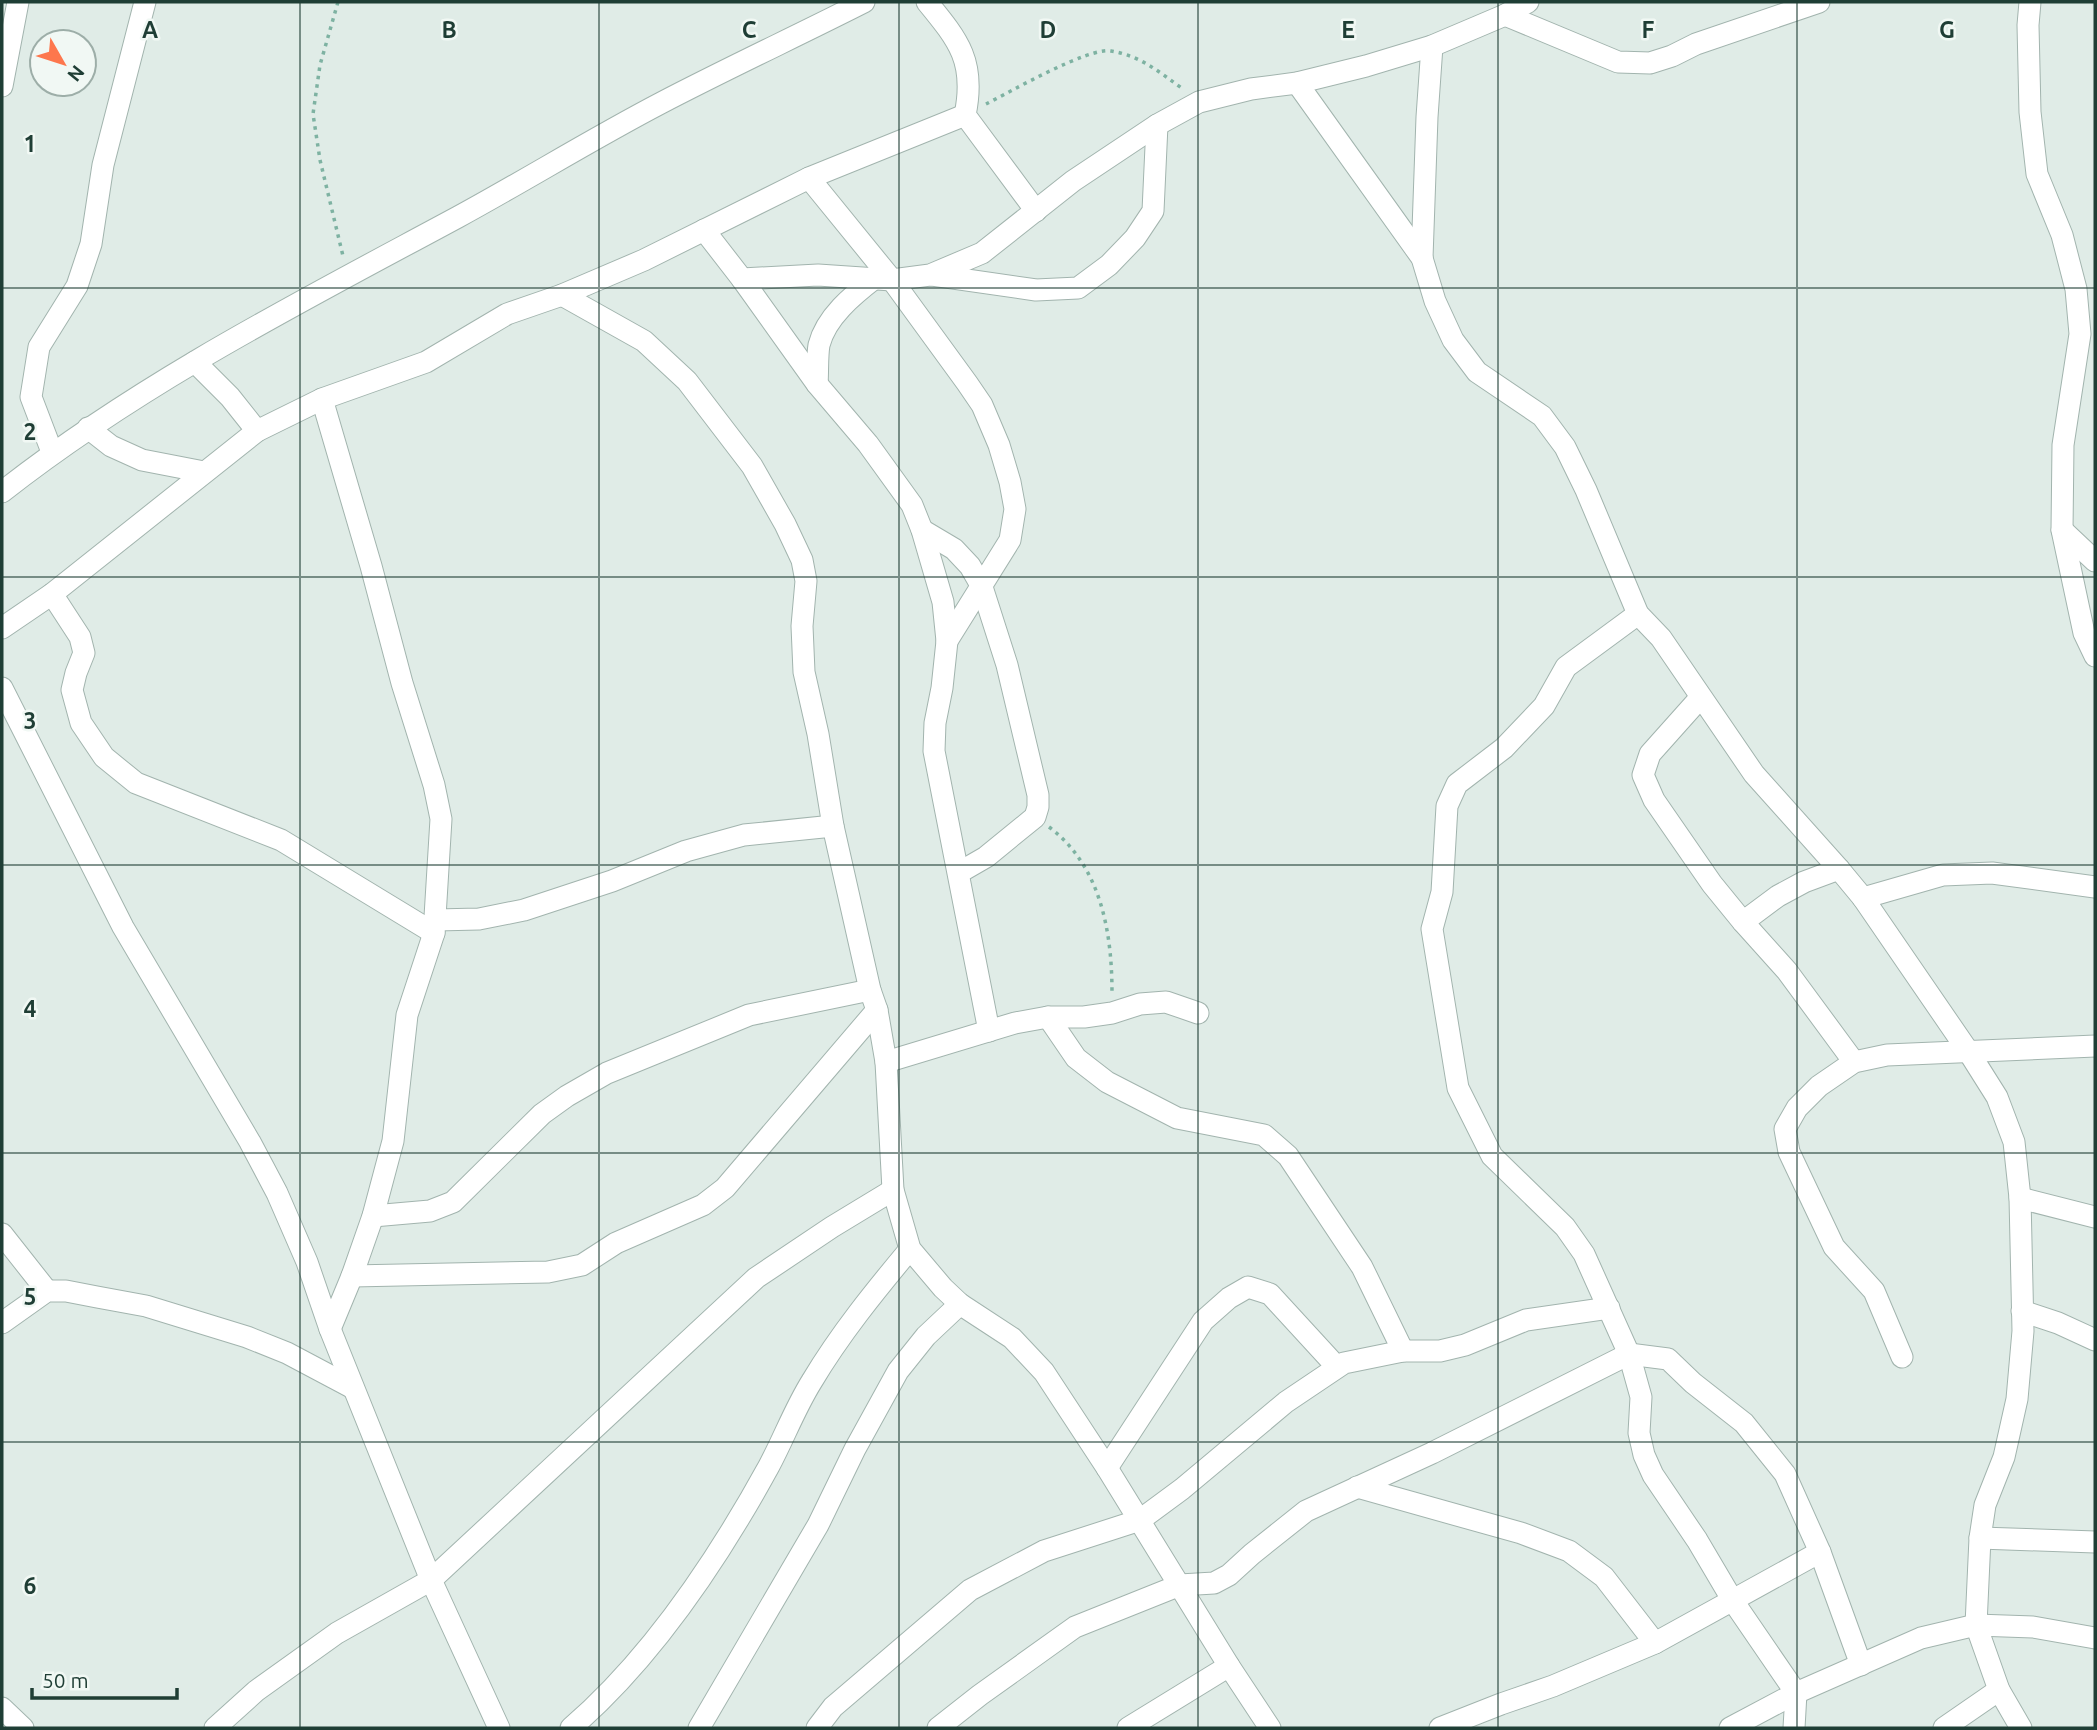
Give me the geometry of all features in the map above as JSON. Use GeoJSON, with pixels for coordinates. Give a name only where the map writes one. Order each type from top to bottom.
{"type":"FeatureCollection","features":[{"type":"Feature","properties":{"kind":"street"},"geometry":{"type":"LineString","coordinates":[[2,86],[18,2]]}},
{"type":"Feature","properties":{"kind":"street"},"geometry":{"type":"LineString","coordinates":[[52,452],[31,397],[39,347],[77,286],[91,244],[103,165],[145,2]]}},
{"type":"Feature","properties":{"kind":"street"},"geometry":{"type":"LineString","coordinates":[[2,492],[52,452],[88,428],[195,362],[348,275],[471,210],[660,104],[864,2]]}},
{"type":"Feature","properties":{"kind":"street"},"geometry":{"type":"LineString","coordinates":[[927,2],[948,27],[966,60],[970,80],[965,115],[1036,211]]}},
{"type":"Feature","properties":{"kind":"street"},"geometry":{"type":"LineString","coordinates":[[930,275],[982,253],[1073,181],[1157,125],[1199,102],[1251,89],[1297,83],[1433,46],[1505,15],[1528,2]]}},
{"type":"Feature","properties":{"kind":"street"},"geometry":{"type":"LineString","coordinates":[[2030,2],[2029,112],[2037,174],[2062,236],[2076,289],[2080,334],[2063,445],[2062,530],[2084,633],[2095,656]]}},
{"type":"Feature","properties":{"kind":"street"},"geometry":{"type":"LineString","coordinates":[[1505,15],[1618,62],[1650,63],[1808,4]]}},
{"type":"Feature","properties":{"kind":"street"},"geometry":{"type":"LineString","coordinates":[[1422,258],[1427,117],[1433,46]]}},
{"type":"Feature","properties":{"kind":"street"},"geometry":{"type":"LineString","coordinates":[[1297,83],[1422,258],[1435,300],[1453,340],[1477,372],[1542,416],[1565,447],[1638,614],[1661,638],[1754,774],[1863,898],[1997,1097],[2014,1142],[2021,1198],[2023,1331],[2017,1399],[2004,1457],[1985,1505],[1980,1538],[1976,1625],[1999,1690],[2021,1728]]}},
{"type":"Feature","properties":{"kind":"street"},"geometry":{"type":"LineString","coordinates":[[2,628],[52,594],[257,431],[322,399],[426,362],[507,314],[562,295],[644,260],[809,178],[965,115]]}},
{"type":"Feature","properties":{"kind":"street"},"geometry":{"type":"LineString","coordinates":[[742,279],[818,275],[883,279],[930,275],[1036,290],[1078,288],[1109,265],[1135,238],[1153,211],[1157,125]]}},
{"type":"Feature","properties":{"kind":"street"},"geometry":{"type":"LineString","coordinates":[[809,178],[883,279],[982,405],[999,445],[1015,509],[1010,540],[947,641]]}},
{"type":"Feature","properties":{"kind":"street"},"geometry":{"type":"LineString","coordinates":[[705,230],[817,384],[868,444],[912,505],[922,530],[943,602],[947,641],[935,723],[934,751],[944,794],[948,828],[960,872],[989,1031]]}},
{"type":"Feature","properties":{"kind":"street"},"geometry":{"type":"LineString","coordinates":[[817,384],[819,345],[831,319],[848,300],[883,279]]}},
{"type":"Feature","properties":{"kind":"street"},"geometry":{"type":"LineString","coordinates":[[562,295],[644,341],[687,381],[752,466],[802,560],[806,581],[802,626],[804,671],[818,734],[833,826],[886,1062],[893,1189],[910,1249],[960,1304],[1012,1338],[1044,1372],[1140,1520],[1228,1666],[1270,1728]]}},
{"type":"Feature","properties":{"kind":"street"},"geometry":{"type":"LineString","coordinates":[[195,362],[230,397],[257,431]]}},
{"type":"Feature","properties":{"kind":"street"},"geometry":{"type":"LineString","coordinates":[[322,399],[402,683],[434,785],[441,819],[435,927],[407,1015],[393,1142],[373,1216],[330,1329]]}},
{"type":"Feature","properties":{"kind":"street"},"geometry":{"type":"LineString","coordinates":[[88,428],[111,446],[142,460],[204,472]]}},
{"type":"Feature","properties":{"kind":"street"},"geometry":{"type":"LineString","coordinates":[[922,530],[954,549],[970,566],[982,587],[1007,665],[1038,795],[1035,817],[986,857],[960,872]]}},
{"type":"Feature","properties":{"kind":"street"},"geometry":{"type":"LineString","coordinates":[[2062,530],[2095,561]]}},
{"type":"Feature","properties":{"kind":"street"},"geometry":{"type":"LineString","coordinates":[[52,594],[80,637],[84,653],[72,690],[81,723],[104,757],[136,783],[281,840],[435,927],[524,910],[612,881],[686,851],[744,835],[833,826]]}},
{"type":"Feature","properties":{"kind":"street"},"geometry":{"type":"LineString","coordinates":[[1638,614],[1566,667],[1544,706],[1504,748],[1457,784],[1447,806],[1442,892],[1432,929],[1458,1088],[1492,1156],[1565,1227],[1584,1254],[1629,1354],[1641,1397],[1639,1433],[1644,1455],[1653,1475],[1697,1540],[1733,1601],[1796,1693],[1794,1728]]}},
{"type":"Feature","properties":{"kind":"street"},"geometry":{"type":"LineString","coordinates":[[2,688],[123,927],[250,1142],[277,1193],[307,1262],[353,1388],[431,1580],[499,1728]]}},
{"type":"Feature","properties":{"kind":"street"},"geometry":{"type":"LineString","coordinates":[[1700,698],[1650,754],[1643,775],[1654,800],[1712,884],[1787,971],[1854,1062]]}},
{"type":"Feature","properties":{"kind":"street"},"geometry":{"type":"LineString","coordinates":[[1743,922],[1777,896],[1839,869]]}},
{"type":"Feature","properties":{"kind":"street"},"geometry":{"type":"LineString","coordinates":[[1863,898],[1943,875],[1992,873],[2095,887]]}},
{"type":"Feature","properties":{"kind":"street"},"geometry":{"type":"LineString","coordinates":[[373,1216],[430,1210],[453,1202],[542,1114],[607,1073],[749,1015],[874,1000]]}},
{"type":"Feature","properties":{"kind":"street"},"geometry":{"type":"LineString","coordinates":[[352,1276],[548,1272],[582,1265],[616,1243],[703,1205],[732,1180],[874,1000]]}},
{"type":"Feature","properties":{"kind":"street"},"geometry":{"type":"LineString","coordinates":[[886,1062],[1015,1023],[1048,1017],[1084,1017],[1112,1013],[1140,1004],[1166,1002],[1198,1013]]}},
{"type":"Feature","properties":{"kind":"street"},"geometry":{"type":"LineString","coordinates":[[1048,1017],[1076,1058],[1107,1082],[1177,1118],[1264,1135],[1288,1156],[1362,1267],[1403,1351]]}},
{"type":"Feature","properties":{"kind":"street"},"geometry":{"type":"LineString","coordinates":[[1902,1357],[1874,1291],[1834,1247],[1789,1152],[1786,1129],[1797,1108],[1819,1086],[1854,1062],[1887,1055],[2095,1046]]}},
{"type":"Feature","properties":{"kind":"street"},"geometry":{"type":"LineString","coordinates":[[215,1728],[257,1691],[337,1633],[431,1580],[756,1278],[893,1189]]}},
{"type":"Feature","properties":{"kind":"street"},"geometry":{"type":"LineString","coordinates":[[2021,1198],[2095,1217]]}},
{"type":"Feature","properties":{"kind":"street"},"geometry":{"type":"LineString","coordinates":[[2,1234],[47,1291]]}},
{"type":"Feature","properties":{"kind":"street"},"geometry":{"type":"LineString","coordinates":[[571,1728],[597,1706],[701,1579],[768,1467],[811,1381],[856,1316],[910,1249]]}},
{"type":"Feature","properties":{"kind":"street"},"geometry":{"type":"LineString","coordinates":[[1107,1468],[1203,1321],[1229,1298],[1248,1287],[1270,1294],[1337,1367]]}},
{"type":"Feature","properties":{"kind":"street"},"geometry":{"type":"LineString","coordinates":[[2,1323],[47,1291],[66,1291],[146,1306],[247,1336],[353,1388]]}},
{"type":"Feature","properties":{"kind":"street"},"geometry":{"type":"LineString","coordinates":[[699,1728],[818,1525],[855,1449],[898,1371],[926,1336],[960,1304]]}},
{"type":"Feature","properties":{"kind":"street"},"geometry":{"type":"LineString","coordinates":[[817,1728],[834,1707],[970,1590],[1044,1551],[1140,1520],[1182,1489],[1286,1402],[1344,1363],[1403,1351],[1453,1348],[1526,1320],[1609,1308]]}},
{"type":"Feature","properties":{"kind":"street"},"geometry":{"type":"LineString","coordinates":[[2022,1311],[2058,1323],[2095,1340]]}},
{"type":"Feature","properties":{"kind":"street"},"geometry":{"type":"LineString","coordinates":[[938,1728],[1075,1628],[1180,1585],[1214,1583],[1229,1575],[1306,1511],[1432,1453],[1629,1354],[1668,1359],[1693,1383],[1744,1423],[1785,1474],[1820,1552],[1861,1665]]}},
{"type":"Feature","properties":{"kind":"street"},"geometry":{"type":"LineString","coordinates":[[1357,1487],[1521,1533],[1569,1551],[1604,1577],[1656,1643]]}},
{"type":"Feature","properties":{"kind":"street"},"geometry":{"type":"LineString","coordinates":[[1980,1538],[2095,1542]]}},
{"type":"Feature","properties":{"kind":"street"},"geometry":{"type":"LineString","coordinates":[[1440,1728],[1553,1686],[1656,1643],[1820,1552]]}},
{"type":"Feature","properties":{"kind":"street"},"geometry":{"type":"LineString","coordinates":[[1730,1728],[1796,1693],[1922,1638],[1976,1625],[2033,1627],[2095,1638]]}},
{"type":"Feature","properties":{"kind":"street"},"geometry":{"type":"LineString","coordinates":[[1128,1728],[1228,1666]]}},
{"type":"Feature","properties":{"kind":"street"},"geometry":{"type":"LineString","coordinates":[[1944,1728],[1999,1690]]}},
{"type":"Feature","properties":{"kind":"street"},"geometry":{"type":"LineString","coordinates":[[2,1708],[23,1728]]}},
{"type":"Feature","properties":{"kind":"path"},"geometry":{"type":"LineString","coordinates":[[338,2],[320,65],[313,114],[320,160],[348,275]]}},
{"type":"Feature","properties":{"kind":"path"},"geometry":{"type":"LineString","coordinates":[[965,115],[1078,58],[1108,50],[1145,61],[1199,102]]}},
{"type":"Feature","properties":{"kind":"path"},"geometry":{"type":"LineString","coordinates":[[1035,817],[1063,837],[1084,863],[1100,898],[1112,959],[1112,1013]]}}]}
